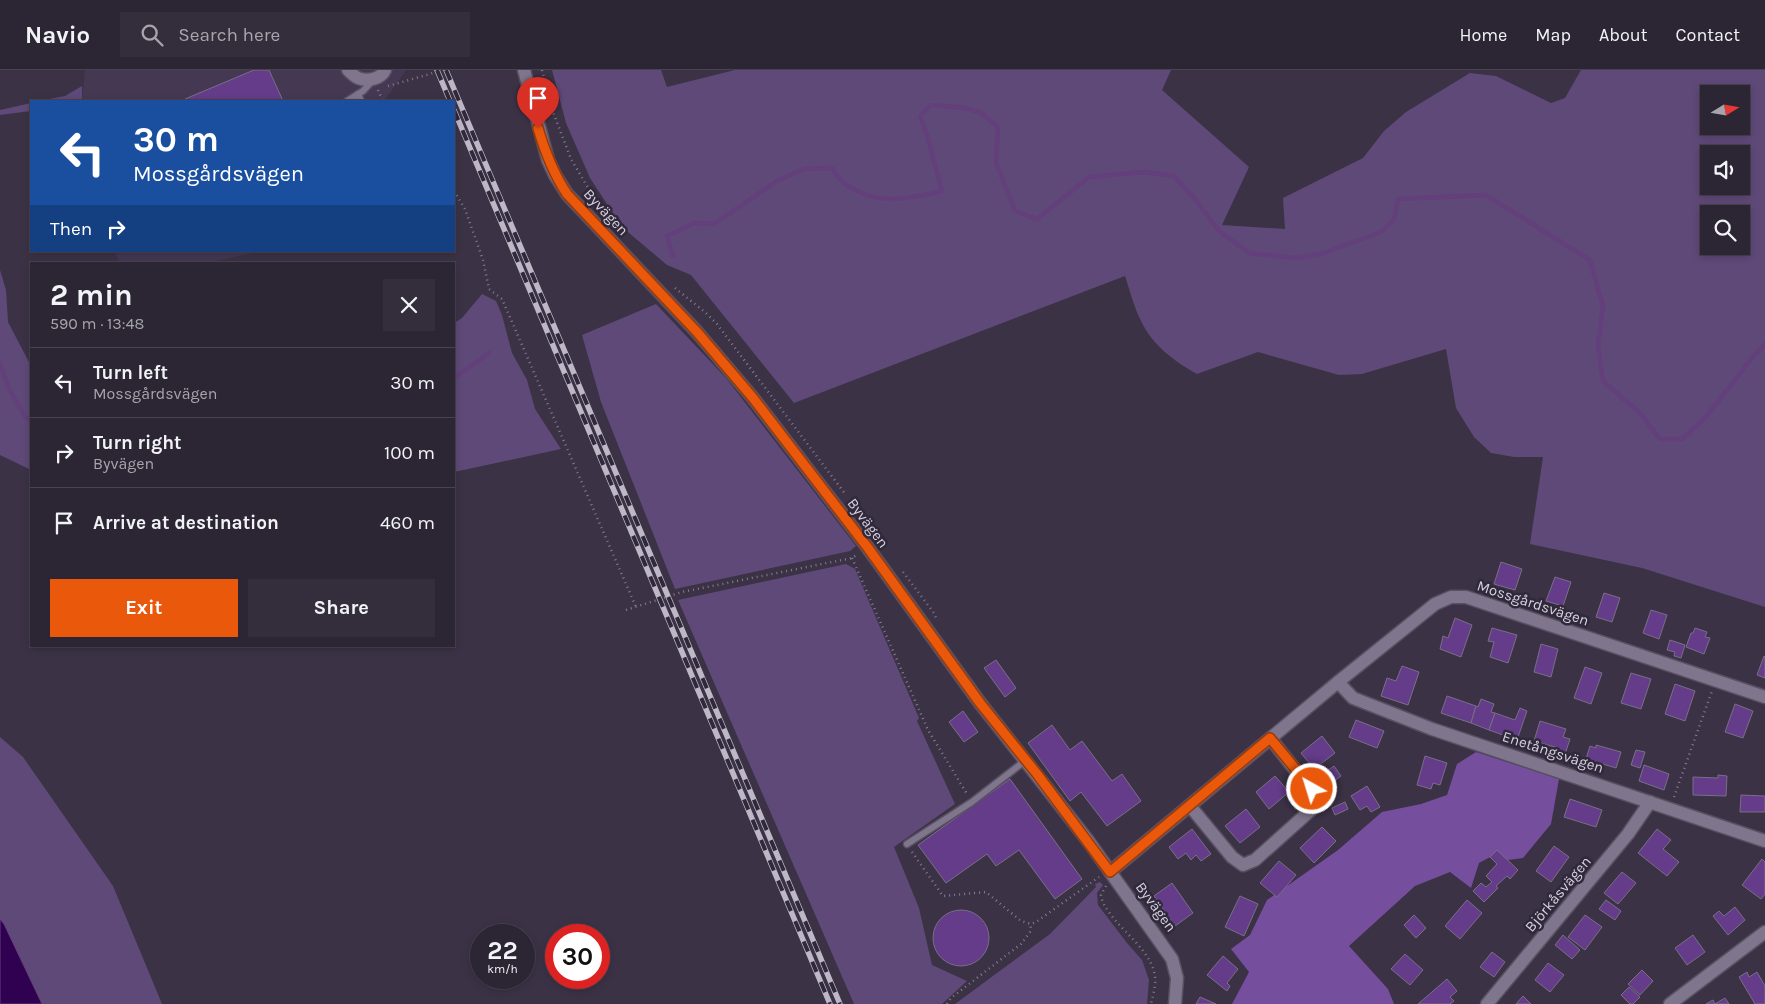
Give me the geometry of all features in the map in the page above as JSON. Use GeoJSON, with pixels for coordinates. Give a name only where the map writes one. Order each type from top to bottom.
{"type":"FeatureCollection","features":[{"type":"Feature","properties":{"kind":"street"},"geometry":{"type":"LineString","coordinates":[[348,70],[357,78],[376,84],[385,70]]}},
{"type":"Feature","properties":{"kind":"street","name":"Byvägen"},"geometry":{"type":"LineString","coordinates":[[524,70],[548,160],[567,194],[697,332],[753,398],[868,548],[980,703],[1026,760],[1172,959],[1177,978],[1175,1004]]}},
{"type":"Feature","properties":{"kind":"street","name":"Mossgårdsvägen"},"geometry":{"type":"LineString","coordinates":[[1110,872],[1338,682],[1435,604],[1451,597],[1466,597],[1765,697]]}},
{"type":"Feature","properties":{"kind":"street","name":"Enetångsvägen"},"geometry":{"type":"LineString","coordinates":[[1338,682],[1353,698],[1432,729],[1765,841]]}},
{"type":"Feature","properties":{"kind":"street"},"geometry":{"type":"LineString","coordinates":[[1190,806],[1232,857],[1243,865],[1255,860],[1312,809],[1318,799],[1270,738]]}},
{"type":"Feature","properties":{"kind":"street","name":"Björkåsvägen"},"geometry":{"type":"LineString","coordinates":[[1487,1004],[1628,834],[1650,802]]}},
{"type":"Feature","properties":{"kind":"street"},"geometry":{"type":"LineString","coordinates":[[1670,1004],[1765,932]]}},
{"type":"Feature","properties":{"kind":"lane"},"geometry":{"type":"LineString","coordinates":[[349,100],[376,84]]}},
{"type":"Feature","properties":{"kind":"lane"},"geometry":{"type":"LineString","coordinates":[[358,94],[361,100]]}},
{"type":"Feature","properties":{"kind":"lane"},"geometry":{"type":"LineString","coordinates":[[907,844],[972,802],[1026,760]]}},
{"type":"Feature","properties":{"kind":"path"},"geometry":{"type":"LineString","coordinates":[[376,84],[430,74],[439,70]]}},
{"type":"Feature","properties":{"kind":"path"},"geometry":{"type":"LineString","coordinates":[[455,193],[465,209],[483,260],[489,289],[502,299],[636,607]]}},
{"type":"Feature","properties":{"kind":"path"},"geometry":{"type":"LineString","coordinates":[[626,610],[682,592],[852,558],[868,548]]}},
{"type":"Feature","properties":{"kind":"path"},"geometry":{"type":"LineString","coordinates":[[852,558],[928,730],[972,802]]}},
{"type":"Feature","properties":{"kind":"path"},"geometry":{"type":"LineString","coordinates":[[1670,808],[1715,681]]}},
{"type":"Feature","properties":{"kind":"path"},"geometry":{"type":"LineString","coordinates":[[907,844],[943,896],[986,892],[1021,921],[1031,924],[1098,877],[1110,872]]}},
{"type":"Feature","properties":{"kind":"path"},"geometry":{"type":"LineString","coordinates":[[947,1004],[951,998],[1022,944],[1030,932],[1031,924]]}},
{"type":"Feature","properties":{"kind":"shaded area"},"geometry":{"type":"Polygon","coordinates":[[[85,70],[406,70],[387,97],[388,100],[82,100],[85,70]]]}},
{"type":"Feature","properties":{"kind":"shaded area"},"geometry":{"type":"Polygon","coordinates":[[[552,70],[661,70],[667,87],[735,70],[1171,70],[1162,90],[1249,167],[1222,225],[1285,229],[1283,198],[1363,158],[1384,131],[1406,112],[1470,73],[1496,76],[1551,103],[1565,98],[1581,70],[1765,70],[1765,607],[1642,568],[1530,544],[1543,457],[1514,457],[1491,453],[1474,437],[1456,408],[1446,349],[1362,374],[1339,375],[1258,352],[1197,374],[1165,352],[1146,330],[1134,305],[1125,276],[794,403],[691,275],[667,265],[622,227],[590,178],[566,123],[552,70]]]}},
{"type":"Feature","properties":{"kind":"shaded area"},"geometry":{"type":"Polygon","coordinates":[[[82,86],[82,100],[44,100],[65,96],[82,86]]]}},
{"type":"Feature","properties":{"kind":"shaded area"},"geometry":{"type":"Polygon","coordinates":[[[30,103],[30,111],[0,115],[0,110],[30,103]]]}},
{"type":"Feature","properties":{"kind":"shaded area"},"geometry":{"type":"Polygon","coordinates":[[[115,252],[257,252],[211,262],[119,262],[115,252]]]}},
{"type":"Feature","properties":{"kind":"shaded area"},"geometry":{"type":"Polygon","coordinates":[[[0,270],[6,290],[8,322],[30,364],[30,470],[0,455],[0,270]]]}},
{"type":"Feature","properties":{"kind":"shaded area"},"geometry":{"type":"Polygon","coordinates":[[[482,294],[496,301],[502,315],[512,353],[527,380],[535,409],[561,449],[455,472],[455,322],[462,318],[482,294]]]}},
{"type":"Feature","properties":{"kind":"shaded area"},"geometry":{"type":"Polygon","coordinates":[[[656,304],[726,378],[856,546],[850,551],[675,589],[601,402],[582,335],[656,304]]]}},
{"type":"Feature","properties":{"kind":"shaded area"},"geometry":{"type":"Polygon","coordinates":[[[846,564],[855,569],[919,718],[917,721],[955,804],[894,847],[919,908],[932,965],[967,981],[942,1004],[854,1004],[678,600],[846,564]]]}},
{"type":"Feature","properties":{"kind":"shaded area"},"geometry":{"type":"Polygon","coordinates":[[[0,737],[23,757],[113,886],[162,1004],[42,1004],[0,919],[0,737]]]}},
{"type":"Feature","properties":{"kind":"shaded area"},"geometry":{"type":"Polygon","coordinates":[[[1476,752],[1559,779],[1551,824],[1523,858],[1508,860],[1496,854],[1479,863],[1471,888],[1450,872],[1415,886],[1349,946],[1388,989],[1394,1004],[1232,1004],[1249,972],[1231,949],[1250,935],[1267,900],[1338,850],[1382,812],[1421,804],[1447,795],[1457,764],[1476,752]]]}},
{"type":"Feature","properties":{"kind":"shaded area"},"geometry":{"type":"Polygon","coordinates":[[[1100,882],[1103,885],[1097,893],[1098,905],[1142,960],[1149,980],[1147,1004],[955,1004],[1050,934],[1096,887],[1095,884],[1100,882]]]}},
{"type":"Feature","properties":{"kind":"shaded area"},"geometry":{"type":"Polygon","coordinates":[[[0,919],[4,924],[42,1004],[0,1004],[0,919]]]}},
{"type":"Feature","properties":{"kind":"building"},"geometry":{"type":"Polygon","coordinates":[[[254,70],[269,70],[283,100],[186,100],[254,70]]]}},
{"type":"Feature","properties":{"kind":"building"},"geometry":{"type":"Polygon","coordinates":[[[1501,562],[1522,569],[1515,590],[1494,584],[1501,562]]]}},
{"type":"Feature","properties":{"kind":"building"},"geometry":{"type":"Polygon","coordinates":[[[1555,577],[1571,582],[1563,606],[1546,601],[1555,577]]]}},
{"type":"Feature","properties":{"kind":"building"},"geometry":{"type":"Polygon","coordinates":[[[1604,593],[1620,598],[1612,622],[1596,617],[1604,593]]]}},
{"type":"Feature","properties":{"kind":"building"},"geometry":{"type":"Polygon","coordinates":[[[1651,610],[1667,615],[1659,639],[1643,633],[1651,610]]]}},
{"type":"Feature","properties":{"kind":"building"},"geometry":{"type":"Polygon","coordinates":[[[1455,618],[1472,625],[1461,657],[1440,649],[1443,636],[1448,638],[1455,618]]]}},
{"type":"Feature","properties":{"kind":"building"},"geometry":{"type":"Polygon","coordinates":[[[1492,628],[1517,635],[1508,663],[1490,657],[1494,642],[1488,641],[1492,628]]]}},
{"type":"Feature","properties":{"kind":"building"},"geometry":{"type":"Polygon","coordinates":[[[1695,628],[1707,632],[1705,637],[1710,638],[1704,654],[1686,647],[1695,628]]]}},
{"type":"Feature","properties":{"kind":"building"},"geometry":{"type":"Polygon","coordinates":[[[1670,640],[1685,645],[1681,658],[1674,656],[1675,652],[1667,650],[1670,640]]]}},
{"type":"Feature","properties":{"kind":"building"},"geometry":{"type":"Polygon","coordinates":[[[1541,644],[1558,649],[1551,677],[1534,672],[1541,644]]]}},
{"type":"Feature","properties":{"kind":"building"},"geometry":{"type":"Polygon","coordinates":[[[1765,657],[1765,678],[1757,675],[1765,657]]]}},
{"type":"Feature","properties":{"kind":"building"},"geometry":{"type":"Polygon","coordinates":[[[996,660],[1016,688],[1005,697],[984,668],[996,660]]]}},
{"type":"Feature","properties":{"kind":"building"},"geometry":{"type":"Polygon","coordinates":[[[1402,666],[1419,672],[1408,705],[1381,696],[1387,678],[1396,681],[1402,666]]]}},
{"type":"Feature","properties":{"kind":"building"},"geometry":{"type":"Polygon","coordinates":[[[1585,667],[1602,673],[1591,704],[1574,698],[1585,667]]]}},
{"type":"Feature","properties":{"kind":"building"},"geometry":{"type":"Polygon","coordinates":[[[1631,673],[1651,679],[1641,709],[1621,703],[1631,673]]]}},
{"type":"Feature","properties":{"kind":"building"},"geometry":{"type":"Polygon","coordinates":[[[1675,684],[1695,691],[1685,721],[1665,714],[1675,684]]]}},
{"type":"Feature","properties":{"kind":"building"},"geometry":{"type":"Polygon","coordinates":[[[1447,696],[1476,706],[1471,723],[1441,713],[1447,696]]]}},
{"type":"Feature","properties":{"kind":"building"},"geometry":{"type":"Polygon","coordinates":[[[1481,699],[1494,704],[1491,712],[1495,713],[1489,730],[1471,723],[1476,706],[1478,707],[1481,699]]]}},
{"type":"Feature","properties":{"kind":"building"},"geometry":{"type":"Polygon","coordinates":[[[1735,704],[1753,711],[1743,738],[1725,732],[1735,704]]]}},
{"type":"Feature","properties":{"kind":"building"},"geometry":{"type":"Polygon","coordinates":[[[1520,708],[1527,711],[1517,740],[1489,730],[1495,713],[1515,720],[1520,708]]]}},
{"type":"Feature","properties":{"kind":"building"},"geometry":{"type":"Polygon","coordinates":[[[963,711],[978,732],[964,742],[949,722],[963,711]]]}},
{"type":"Feature","properties":{"kind":"building"},"geometry":{"type":"Polygon","coordinates":[[[1356,720],[1384,731],[1377,748],[1349,737],[1356,720]]]}},
{"type":"Feature","properties":{"kind":"building"},"geometry":{"type":"Polygon","coordinates":[[[1540,721],[1566,729],[1563,737],[1570,739],[1565,754],[1557,752],[1558,748],[1534,741],[1540,721]]]}},
{"type":"Feature","properties":{"kind":"building"},"geometry":{"type":"Polygon","coordinates":[[[1052,725],[1070,750],[1082,741],[1112,781],[1122,774],[1141,801],[1107,826],[1081,792],[1070,801],[1028,743],[1052,725]]]}},
{"type":"Feature","properties":{"kind":"building"},"geometry":{"type":"Polygon","coordinates":[[[1322,736],[1335,753],[1314,769],[1301,753],[1322,736]]]}},
{"type":"Feature","properties":{"kind":"building"},"geometry":{"type":"Polygon","coordinates":[[[1596,745],[1621,752],[1616,768],[1586,759],[1590,746],[1596,748],[1596,745]]]}},
{"type":"Feature","properties":{"kind":"building"},"geometry":{"type":"Polygon","coordinates":[[[1636,750],[1645,752],[1640,768],[1631,765],[1636,750]]]}},
{"type":"Feature","properties":{"kind":"building"},"geometry":{"type":"Polygon","coordinates":[[[1425,756],[1447,763],[1440,785],[1433,783],[1431,789],[1417,785],[1425,756]]]}},
{"type":"Feature","properties":{"kind":"building"},"geometry":{"type":"Polygon","coordinates":[[[1644,765],[1669,774],[1664,790],[1639,781],[1644,765]]]}},
{"type":"Feature","properties":{"kind":"building"},"geometry":{"type":"Polygon","coordinates":[[[1334,766],[1341,776],[1329,785],[1321,775],[1334,766]]]}},
{"type":"Feature","properties":{"kind":"building"},"geometry":{"type":"Polygon","coordinates":[[[1718,775],[1727,776],[1726,796],[1693,795],[1693,777],[1718,778],[1718,775]]]}},
{"type":"Feature","properties":{"kind":"building"},"geometry":{"type":"Polygon","coordinates":[[[1275,776],[1289,792],[1269,809],[1256,792],[1275,776]]]}},
{"type":"Feature","properties":{"kind":"building"},"geometry":{"type":"Polygon","coordinates":[[[1010,779],[1082,879],[1055,899],[1019,850],[996,866],[987,854],[946,883],[918,845],[1010,779]]]}},
{"type":"Feature","properties":{"kind":"building"},"geometry":{"type":"Polygon","coordinates":[[[1367,786],[1380,807],[1371,812],[1367,806],[1360,810],[1351,796],[1367,786]]]}},
{"type":"Feature","properties":{"kind":"building"},"geometry":{"type":"Polygon","coordinates":[[[1741,795],[1765,796],[1765,812],[1740,812],[1741,795]]]}},
{"type":"Feature","properties":{"kind":"building"},"geometry":{"type":"Polygon","coordinates":[[[1570,799],[1602,810],[1596,827],[1564,817],[1570,799]]]}},
{"type":"Feature","properties":{"kind":"building"},"geometry":{"type":"Polygon","coordinates":[[[1345,802],[1348,809],[1335,815],[1332,808],[1345,802]]]}},
{"type":"Feature","properties":{"kind":"building"},"geometry":{"type":"Polygon","coordinates":[[[1246,809],[1260,827],[1240,843],[1225,826],[1246,809]]]}},
{"type":"Feature","properties":{"kind":"building"},"geometry":{"type":"Polygon","coordinates":[[[1322,827],[1336,841],[1314,863],[1300,848],[1322,827]]]}},
{"type":"Feature","properties":{"kind":"building"},"geometry":{"type":"Polygon","coordinates":[[[1192,829],[1211,854],[1201,861],[1196,855],[1191,860],[1186,853],[1178,859],[1169,847],[1192,829]]]}},
{"type":"Feature","properties":{"kind":"building"},"geometry":{"type":"Polygon","coordinates":[[[1657,829],[1671,840],[1663,849],[1679,862],[1667,876],[1638,853],[1657,829]]]}},
{"type":"Feature","properties":{"kind":"building"},"geometry":{"type":"Polygon","coordinates":[[[1554,846],[1569,857],[1551,882],[1536,871],[1554,846]]]}},
{"type":"Feature","properties":{"kind":"building"},"geometry":{"type":"Polygon","coordinates":[[[1497,850],[1518,870],[1510,879],[1507,876],[1496,886],[1498,888],[1484,902],[1473,891],[1481,883],[1486,887],[1492,882],[1486,876],[1497,864],[1490,857],[1497,850]]]}},
{"type":"Feature","properties":{"kind":"building"},"geometry":{"type":"Polygon","coordinates":[[[1762,859],[1765,862],[1765,894],[1761,899],[1742,885],[1762,859]]]}},
{"type":"Feature","properties":{"kind":"building"},"geometry":{"type":"Polygon","coordinates":[[[1279,861],[1296,875],[1277,897],[1260,883],[1279,861]]]}},
{"type":"Feature","properties":{"kind":"building"},"geometry":{"type":"Polygon","coordinates":[[[1622,872],[1636,883],[1618,904],[1604,893],[1622,872]]]}},
{"type":"Feature","properties":{"kind":"building"},"geometry":{"type":"Polygon","coordinates":[[[1172,883],[1193,913],[1175,926],[1154,896],[1172,883]]]}},
{"type":"Feature","properties":{"kind":"building"},"geometry":{"type":"Polygon","coordinates":[[[1240,896],[1258,904],[1244,936],[1225,927],[1240,896]]]}},
{"type":"Feature","properties":{"kind":"building"},"geometry":{"type":"Polygon","coordinates":[[[1467,900],[1482,913],[1460,939],[1445,926],[1467,900]]]}},
{"type":"Feature","properties":{"kind":"building"},"geometry":{"type":"Polygon","coordinates":[[[1606,900],[1621,911],[1615,920],[1599,909],[1606,900]]]}},
{"type":"Feature","properties":{"kind":"building"},"geometry":{"type":"Polygon","coordinates":[[[1735,907],[1745,920],[1728,935],[1713,916],[1719,911],[1724,916],[1735,907]]]}},
{"type":"Feature","properties":{"kind":"building"},"geometry":{"type":"Polygon","coordinates":[[[961,910],[972,912],[981,918],[987,927],[989,938],[987,949],[981,958],[972,964],[961,966],[950,964],[941,958],[935,949],[933,938],[935,927],[941,918],[950,912],[961,910]]]}},
{"type":"Feature","properties":{"kind":"building"},"geometry":{"type":"Polygon","coordinates":[[[1414,915],[1426,928],[1416,938],[1404,925],[1414,915]]]}},
{"type":"Feature","properties":{"kind":"building"},"geometry":{"type":"Polygon","coordinates":[[[1585,915],[1602,927],[1585,950],[1568,937],[1585,915]]]}},
{"type":"Feature","properties":{"kind":"building"},"geometry":{"type":"Polygon","coordinates":[[[1563,935],[1580,950],[1572,959],[1555,945],[1563,935]]]}},
{"type":"Feature","properties":{"kind":"building"},"geometry":{"type":"Polygon","coordinates":[[[1693,935],[1705,952],[1687,965],[1675,948],[1693,935]]]}},
{"type":"Feature","properties":{"kind":"building"},"geometry":{"type":"Polygon","coordinates":[[[1492,952],[1505,962],[1494,977],[1480,967],[1492,952]]]}},
{"type":"Feature","properties":{"kind":"building"},"geometry":{"type":"Polygon","coordinates":[[[1405,954],[1423,970],[1410,985],[1391,969],[1405,954]]]}},
{"type":"Feature","properties":{"kind":"building"},"geometry":{"type":"Polygon","coordinates":[[[1223,956],[1238,969],[1227,983],[1230,986],[1227,991],[1207,975],[1223,956]]]}},
{"type":"Feature","properties":{"kind":"building"},"geometry":{"type":"Polygon","coordinates":[[[1548,963],[1564,975],[1550,992],[1535,980],[1548,963]]]}},
{"type":"Feature","properties":{"kind":"building"},"geometry":{"type":"Polygon","coordinates":[[[1642,970],[1653,981],[1640,995],[1628,984],[1642,970]]]}},
{"type":"Feature","properties":{"kind":"building"},"geometry":{"type":"Polygon","coordinates":[[[1747,972],[1749,977],[1757,972],[1765,986],[1765,1003],[1755,1004],[1739,977],[1747,972]]]}},
{"type":"Feature","properties":{"kind":"building"},"geometry":{"type":"Polygon","coordinates":[[[1447,979],[1457,991],[1450,997],[1454,1001],[1450,1004],[1418,1004],[1447,979]]]}},
{"type":"Feature","properties":{"kind":"building"},"geometry":{"type":"Polygon","coordinates":[[[1629,987],[1640,997],[1633,1004],[1630,1004],[1621,995],[1629,987]]]}},
{"type":"Feature","properties":{"kind":"building"},"geometry":{"type":"Polygon","coordinates":[[[1523,996],[1531,1004],[1516,1004],[1523,996]]]}},
{"type":"Feature","properties":{"kind":"building"},"geometry":{"type":"Polygon","coordinates":[[[1200,997],[1216,1004],[1196,1004],[1200,997]]]}},
{"type":"Feature","properties":{"kind":"building"},"geometry":{"type":"Polygon","coordinates":[[[1725,998],[1729,1004],[1715,1004],[1725,998]]]}},
{"type":"Feature","properties":{"kind":"building"},"geometry":{"type":"Polygon","coordinates":[[[1713,1000],[1715,1004],[1706,1004],[1713,1000]]]}},
{"type":"Feature","properties":{"kind":"waterway"},"geometry":{"type":"LineString","coordinates":[[673,256],[667,236],[695,223],[714,224],[777,181],[804,169],[832,168],[842,182],[856,191],[880,198],[904,198],[942,191],[920,116],[931,105],[964,108],[980,112],[998,127],[996,163],[1015,211],[1037,219],[1089,177],[1144,172],[1174,176],[1194,198],[1219,231],[1249,253],[1296,258],[1321,254],[1381,232],[1394,219],[1398,199],[1486,195],[1590,260],[1603,307],[1598,346],[1603,381],[1639,412],[1660,439],[1682,439],[1706,417],[1765,344]]}},
{"type":"Feature","properties":{"kind":"waterway"},"geometry":{"type":"LineString","coordinates":[[455,377],[489,353]]}},
{"type":"Feature","properties":{"kind":"waterway"},"geometry":{"type":"LineString","coordinates":[[0,363],[8,387],[25,417],[30,419]]}},
{"type":"Feature","properties":{"kind":"railway"},"geometry":{"type":"LineString","coordinates":[[437,70],[450,100]]}},
{"type":"Feature","properties":{"kind":"railway"},"geometry":{"type":"LineString","coordinates":[[446,70],[840,1004]]}},
{"type":"Feature","properties":{"kind":"railway"},"geometry":{"type":"LineString","coordinates":[[455,112],[830,1004]]}},
{"type":"Feature","properties":{"kind":"route"},"geometry":{"type":"LineString","coordinates":[[538,128],[548,160],[567,194],[697,332],[753,398],[868,548],[980,703],[1037,774],[1110,872],[1270,738],[1312,789]]}}]}
